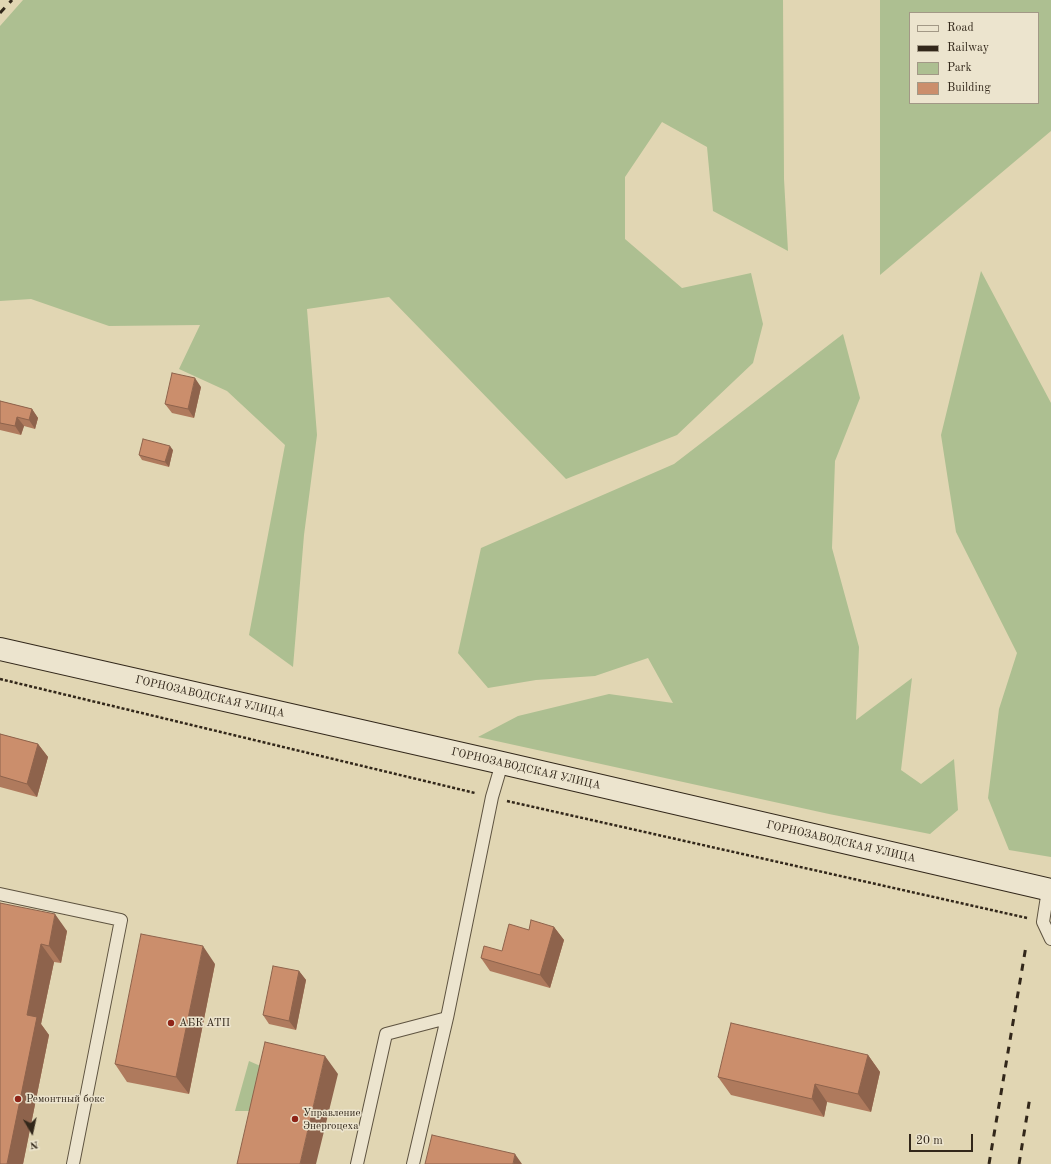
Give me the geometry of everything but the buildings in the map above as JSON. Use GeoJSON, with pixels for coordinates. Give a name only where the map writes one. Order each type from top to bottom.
{"type":"FeatureCollection","features":[{"type":"Feature","properties":{"kind":"main road","name":"ГОРНОЗАВОДСКАЯ УЛИЦА"},"geometry":{"type":"LineString","coordinates":[[0,649],[1050,890]]}},
{"type":"Feature","properties":{"kind":"lane"},"geometry":{"type":"LineString","coordinates":[[413,1164],[447,1018],[492,797],[502,763]]}},
{"type":"Feature","properties":{"kind":"lane"},"geometry":{"type":"LineString","coordinates":[[1050,890],[1043,922],[1051,939]]}},
{"type":"Feature","properties":{"kind":"lane"},"geometry":{"type":"LineString","coordinates":[[0,894],[121,920],[74,1164]]}},
{"type":"Feature","properties":{"kind":"lane"},"geometry":{"type":"LineString","coordinates":[[357,1164],[386,1034],[447,1018]]}},
{"type":"Feature","properties":{"kind":"path"},"geometry":{"type":"LineString","coordinates":[[0,679],[492,797],[1043,922]]}},
{"type":"Feature","properties":{"kind":"green space"},"geometry":{"type":"Polygon","coordinates":[[[23,0],[783,0],[784,179],[788,251],[713,211],[707,147],[662,122],[625,177],[625,239],[682,288],[751,273],[763,324],[753,363],[677,435],[566,479],[389,297],[307,309],[317,435],[304,535],[293,667],[249,635],[285,445],[227,391],[179,369],[200,325],[109,326],[31,299],[0,301],[0,26],[23,0]]]}},
{"type":"Feature","properties":{"kind":"green space"},"geometry":{"type":"Polygon","coordinates":[[[880,0],[1051,0],[1051,131],[880,275],[880,0]]]}},
{"type":"Feature","properties":{"kind":"green space"},"geometry":{"type":"Polygon","coordinates":[[[981,271],[1051,403],[1051,857],[1009,850],[988,798],[999,709],[1017,653],[956,532],[941,435],[981,271]]]}},
{"type":"Feature","properties":{"kind":"green space"},"geometry":{"type":"Polygon","coordinates":[[[843,334],[860,398],[835,461],[832,548],[859,647],[856,720],[912,678],[901,770],[921,784],[954,759],[958,810],[930,834],[829,814],[478,737],[518,716],[609,694],[673,703],[648,658],[595,676],[536,680],[488,688],[458,653],[481,548],[674,464],[843,334]]]}},
{"type":"Feature","properties":{"kind":"green space"},"geometry":{"type":"Polygon","coordinates":[[[249,1061],[265,1068],[254,1111],[235,1111],[249,1061]]]}},
{"type":"Feature","properties":{"kind":"railway"},"geometry":{"type":"LineString","coordinates":[[0,13],[12,0]]}},
{"type":"Feature","properties":{"kind":"railway"},"geometry":{"type":"LineString","coordinates":[[989,1164],[1026,946]]}},
{"type":"Feature","properties":{"kind":"railway"},"geometry":{"type":"LineString","coordinates":[[1019,1164],[1030,1097]]}},
{"type":"Feature","properties":{"kind":"place","name":"АБК АТП"},"geometry":{"type":"Point","coordinates":[171,1023]}},
{"type":"Feature","properties":{"kind":"place","name":"Ремонтный бокс"},"geometry":{"type":"Point","coordinates":[18,1099]}},
{"type":"Feature","properties":{"kind":"place","name":"Управление Энергоцеха"},"geometry":{"type":"Point","coordinates":[295,1119]}}]}
